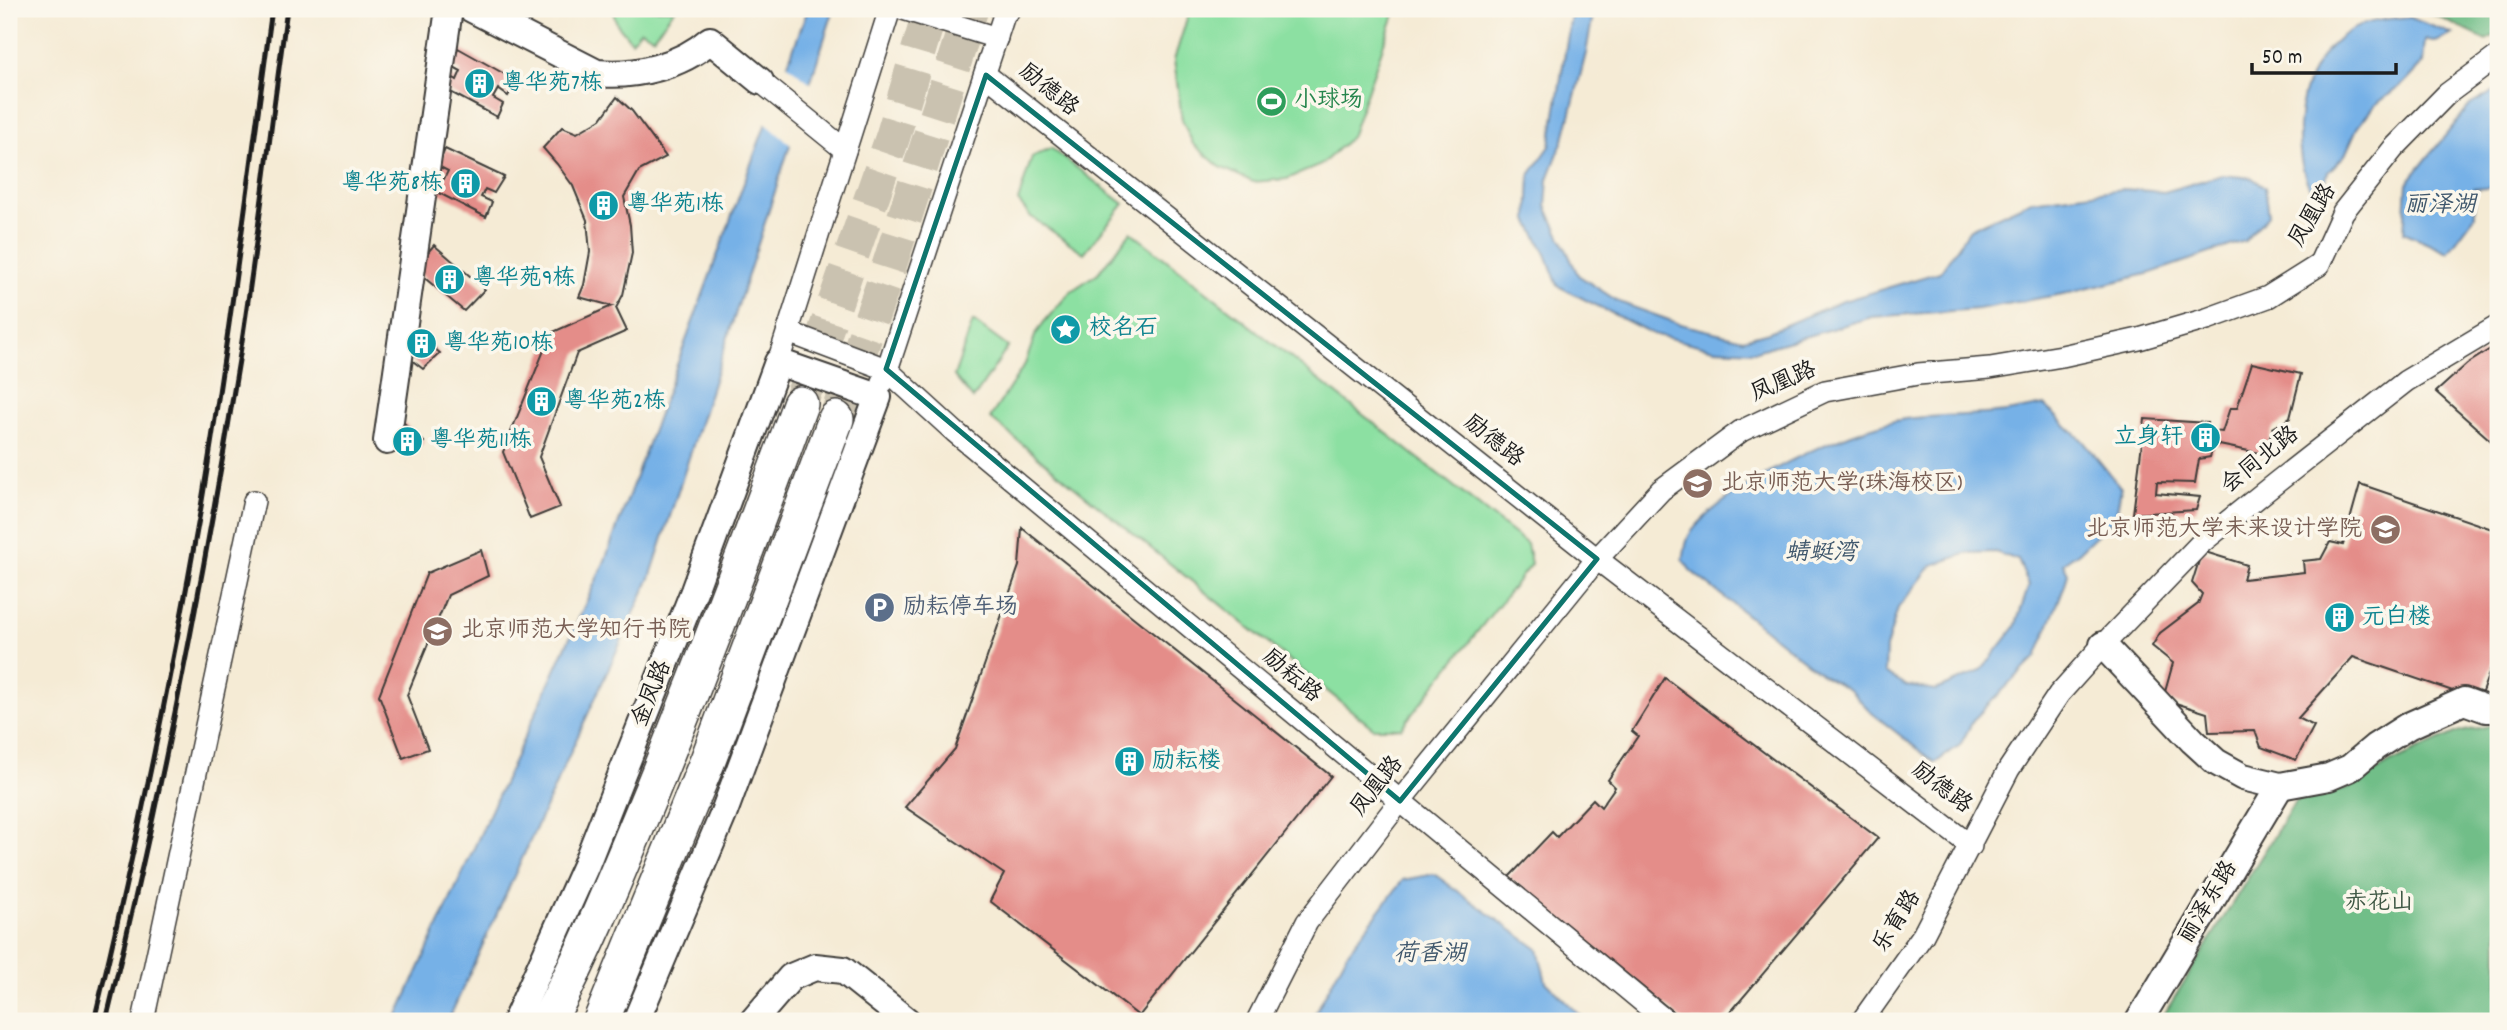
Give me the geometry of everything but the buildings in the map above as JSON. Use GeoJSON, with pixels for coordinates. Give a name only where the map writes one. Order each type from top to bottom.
{"type":"FeatureCollection","features":[{"type":"Feature","properties":{"kind":"highway","name":"金凤路"},"geometry":{"type":"LineString","coordinates":[[548,1021],[616,877],[646,804],[738,572],[800,404]]}},
{"type":"Feature","properties":{"kind":"highway"},"geometry":{"type":"LineString","coordinates":[[601,1021],[708,761],[836,419]]}},
{"type":"Feature","properties":{"kind":"street"},"geometry":{"type":"LineString","coordinates":[[387,441],[449,9]]}},
{"type":"Feature","properties":{"kind":"street"},"geometry":{"type":"LineString","coordinates":[[472,9],[597,73],[617,74],[676,62],[696,52],[710,40],[845,150]]}},
{"type":"Feature","properties":{"kind":"street"},"geometry":{"type":"LineString","coordinates":[[878,397],[778,362],[890,9]]}},
{"type":"Feature","properties":{"kind":"street"},"geometry":{"type":"LineString","coordinates":[[903,9],[997,38]]}},
{"type":"Feature","properties":{"kind":"street"},"geometry":{"type":"LineString","coordinates":[[636,1021],[723,814],[878,397],[986,75],[1005,9]]}},
{"type":"Feature","properties":{"kind":"street","name":"凤凰路"},"geometry":{"type":"LineString","coordinates":[[1257,1021],[1307,922],[1399,801],[1597,559],[1661,490],[1741,430],[1825,391],[1918,374],[1990,368],[2062,356],[2207,319],[2269,297],[2319,265],[2343,212],[2393,149],[2447,94],[2498,56]]}},
{"type":"Feature","properties":{"kind":"street","name":"励德路"},"geometry":{"type":"LineString","coordinates":[[986,75],[1597,559],[1971,845]]}},
{"type":"Feature","properties":{"kind":"street","name":"会同北路"},"geometry":{"type":"LineString","coordinates":[[1971,845],[2016,758],[2059,694],[2202,543],[2406,381],[2498,326]]}},
{"type":"Feature","properties":{"kind":"street"},"geometry":{"type":"LineString","coordinates":[[788,332],[886,369]]}},
{"type":"Feature","properties":{"kind":"street","name":"金凤路"},"geometry":{"type":"LineString","coordinates":[[516,1021],[590,854],[694,591],[778,362]]}},
{"type":"Feature","properties":{"kind":"street","name":"励耘路"},"geometry":{"type":"LineString","coordinates":[[886,369],[955,432],[1665,1021]]}},
{"type":"Feature","properties":{"kind":"street"},"geometry":{"type":"LineString","coordinates":[[143,1021],[254,500]]}},
{"type":"Feature","properties":{"kind":"street"},"geometry":{"type":"LineString","coordinates":[[2103,645],[2216,762],[2243,777],[2280,786],[2329,776],[2350,768],[2375,747],[2408,726],[2464,701],[2486,709],[2498,709]]}},
{"type":"Feature","properties":{"kind":"street","name":"丽泽东路"},"geometry":{"type":"LineString","coordinates":[[2139,1021],[2280,786]]}},
{"type":"Feature","properties":{"kind":"street","name":"乐育路"},"geometry":{"type":"LineString","coordinates":[[1862,1021],[1923,935],[1971,845]]}},
{"type":"Feature","properties":{"kind":"street"},"geometry":{"type":"LineString","coordinates":[[753,1021],[791,977],[815,967],[843,970],[908,1021]]}},
{"type":"Feature","properties":{"kind":"highlighted area"},"geometry":{"type":"Polygon","coordinates":[[[986,75],[1597,559],[1400,801],[886,369],[986,75]]]}},
{"type":"Feature","properties":{"kind":"green space"},"geometry":{"type":"Polygon","coordinates":[[[612,9],[675,9],[653,37],[641,30],[631,41],[617,24],[612,9]]]}},
{"type":"Feature","properties":{"kind":"green space","name":"小球场"},"geometry":{"type":"Polygon","coordinates":[[[1190,9],[1396,9],[1351,137],[1321,165],[1287,179],[1253,182],[1220,167],[1193,144],[1182,120],[1174,60],[1190,9]]]}},
{"type":"Feature","properties":{"kind":"green space"},"geometry":{"type":"Polygon","coordinates":[[[2422,9],[2498,9],[2498,34],[2486,40],[2422,9]]]}},
{"type":"Feature","properties":{"kind":"green space"},"geometry":{"type":"Polygon","coordinates":[[[1051,148],[1124,204],[1084,253],[1030,216],[1018,201],[1032,157],[1051,148]]]}},
{"type":"Feature","properties":{"kind":"green space"},"geometry":{"type":"Polygon","coordinates":[[[1131,232],[1527,544],[1531,564],[1401,728],[1373,728],[990,418],[1025,364],[1035,336],[1044,322],[1070,292],[1098,273],[1131,232]]]}},
{"type":"Feature","properties":{"kind":"green space"},"geometry":{"type":"Polygon","coordinates":[[[973,321],[1008,347],[973,399],[954,376],[973,321]]]}},
{"type":"Feature","properties":{"kind":"green space","name":"赤花山"},"geometry":{"type":"Polygon","coordinates":[[[2498,724],[2498,1021],[2160,1021],[2296,800],[2347,789],[2390,763],[2455,733],[2498,724]]]}},
{"type":"Feature","properties":{"kind":"water"},"geometry":{"type":"Polygon","coordinates":[[[808,9],[834,9],[650,578],[448,1021],[395,1021],[604,563],[808,9]]]}},
{"type":"Feature","properties":{"kind":"water"},"geometry":{"type":"Polygon","coordinates":[[[1572,9],[1594,9],[1565,135],[1548,179],[1546,206],[1578,275],[1619,302],[1680,324],[1743,339],[1769,332],[1840,302],[1940,272],[1970,229],[2031,201],[2123,189],[2164,192],[2222,175],[2252,178],[2265,187],[2269,214],[2245,241],[2151,273],[2069,293],[1978,309],[1872,317],[1756,351],[1714,349],[1653,334],[1558,286],[1546,254],[1528,220],[1530,175],[1550,146],[1572,9]]]}},
{"type":"Feature","properties":{"kind":"water"},"geometry":{"type":"Polygon","coordinates":[[[2408,17],[2453,34],[2436,42],[2425,39],[2423,63],[2403,84],[2374,106],[2357,128],[2345,155],[2328,172],[2322,196],[2308,183],[2299,144],[2301,111],[2309,79],[2326,52],[2345,34],[2371,22],[2408,17]]]}},
{"type":"Feature","properties":{"kind":"water","name":"丽泽湖"},"geometry":{"type":"Polygon","coordinates":[[[2498,89],[2498,187],[2474,189],[2475,216],[2448,252],[2404,232],[2407,183],[2470,105],[2498,89]]]}},
{"type":"Feature","properties":{"kind":"water","name":"蜻蜓湾"},"geometry":{"type":"Polygon","coordinates":[[[2044,405],[2083,441],[2121,488],[2116,516],[2079,552],[2063,563],[2068,573],[2065,585],[2036,657],[1974,719],[1960,745],[1935,763],[1872,713],[1850,690],[1824,676],[1691,571],[1683,560],[1690,534],[1730,497],[1788,462],[1820,447],[1852,434],[1905,419],[2002,412],[2044,405]],[[1995,552],[1968,553],[1932,565],[1898,608],[1886,648],[1885,673],[1907,686],[1936,690],[1981,671],[2015,627],[2029,585],[2018,560],[1995,552]]]}},
{"type":"Feature","properties":{"kind":"water","name":"荷香湖"},"geometry":{"type":"Polygon","coordinates":[[[1434,874],[1538,949],[1546,982],[1586,1021],[1311,1021],[1348,952],[1403,880],[1434,874]]]}},
{"type":"Feature","properties":{"kind":"pier"},"geometry":{"type":"Polygon","coordinates":[[[784,62],[813,85],[793,147],[763,121],[784,62]]]}},
{"type":"Feature","properties":{"kind":"tunnel"},"geometry":{"type":"LineString","coordinates":[[800,404],[893,136],[931,9]]}},
{"type":"Feature","properties":{"kind":"tunnel"},"geometry":{"type":"LineString","coordinates":[[836,419],[884,282],[971,9]]}},
{"type":"Feature","properties":{"kind":"railway"},"geometry":{"type":"LineString","coordinates":[[94,1021],[151,768],[200,513],[272,9]]}},
{"type":"Feature","properties":{"kind":"railway"},"geometry":{"type":"LineString","coordinates":[[106,1021],[163,772],[211,522],[247,311],[287,9]]}},
{"type":"Feature","properties":{"kind":"place","name":"粤华苑7栋"},"geometry":{"type":"Point","coordinates":[479,84]}},
{"type":"Feature","properties":{"kind":"place","name":"小球场"},"geometry":{"type":"Point","coordinates":[1271,101]}},
{"type":"Feature","properties":{"kind":"place","name":"粤华苑8栋"},"geometry":{"type":"Point","coordinates":[466,184]}},
{"type":"Feature","properties":{"kind":"place","name":"粤华苑1栋"},"geometry":{"type":"Point","coordinates":[604,205]}},
{"type":"Feature","properties":{"kind":"place","name":"粤华苑9栋"},"geometry":{"type":"Point","coordinates":[450,279]}},
{"type":"Feature","properties":{"kind":"place","name":"校名石"},"geometry":{"type":"Point","coordinates":[1066,329]}},
{"type":"Feature","properties":{"kind":"place","name":"粤华苑10栋"},"geometry":{"type":"Point","coordinates":[421,344]}},
{"type":"Feature","properties":{"kind":"place","name":"粤华苑2栋"},"geometry":{"type":"Point","coordinates":[541,402]}},
{"type":"Feature","properties":{"kind":"place","name":"立身轩"},"geometry":{"type":"Point","coordinates":[2206,438]}},
{"type":"Feature","properties":{"kind":"place","name":"粤华苑11栋"},"geometry":{"type":"Point","coordinates":[407,441]}},
{"type":"Feature","properties":{"kind":"place","name":"北京师范大学(珠海校区)"},"geometry":{"type":"Point","coordinates":[1698,484]}},
{"type":"Feature","properties":{"kind":"place","name":"北京师范大学未来设计学院"},"geometry":{"type":"Point","coordinates":[2385,530]}},
{"type":"Feature","properties":{"kind":"place","name":"励耘停车场"},"geometry":{"type":"Point","coordinates":[880,608]}},
{"type":"Feature","properties":{"kind":"place","name":"元白楼"},"geometry":{"type":"Point","coordinates":[2339,618]}},
{"type":"Feature","properties":{"kind":"place","name":"北京师范大学知行书院"},"geometry":{"type":"Point","coordinates":[438,631]}},
{"type":"Feature","properties":{"kind":"place","name":"励耘楼"},"geometry":{"type":"Point","coordinates":[1129,762]}}]}
